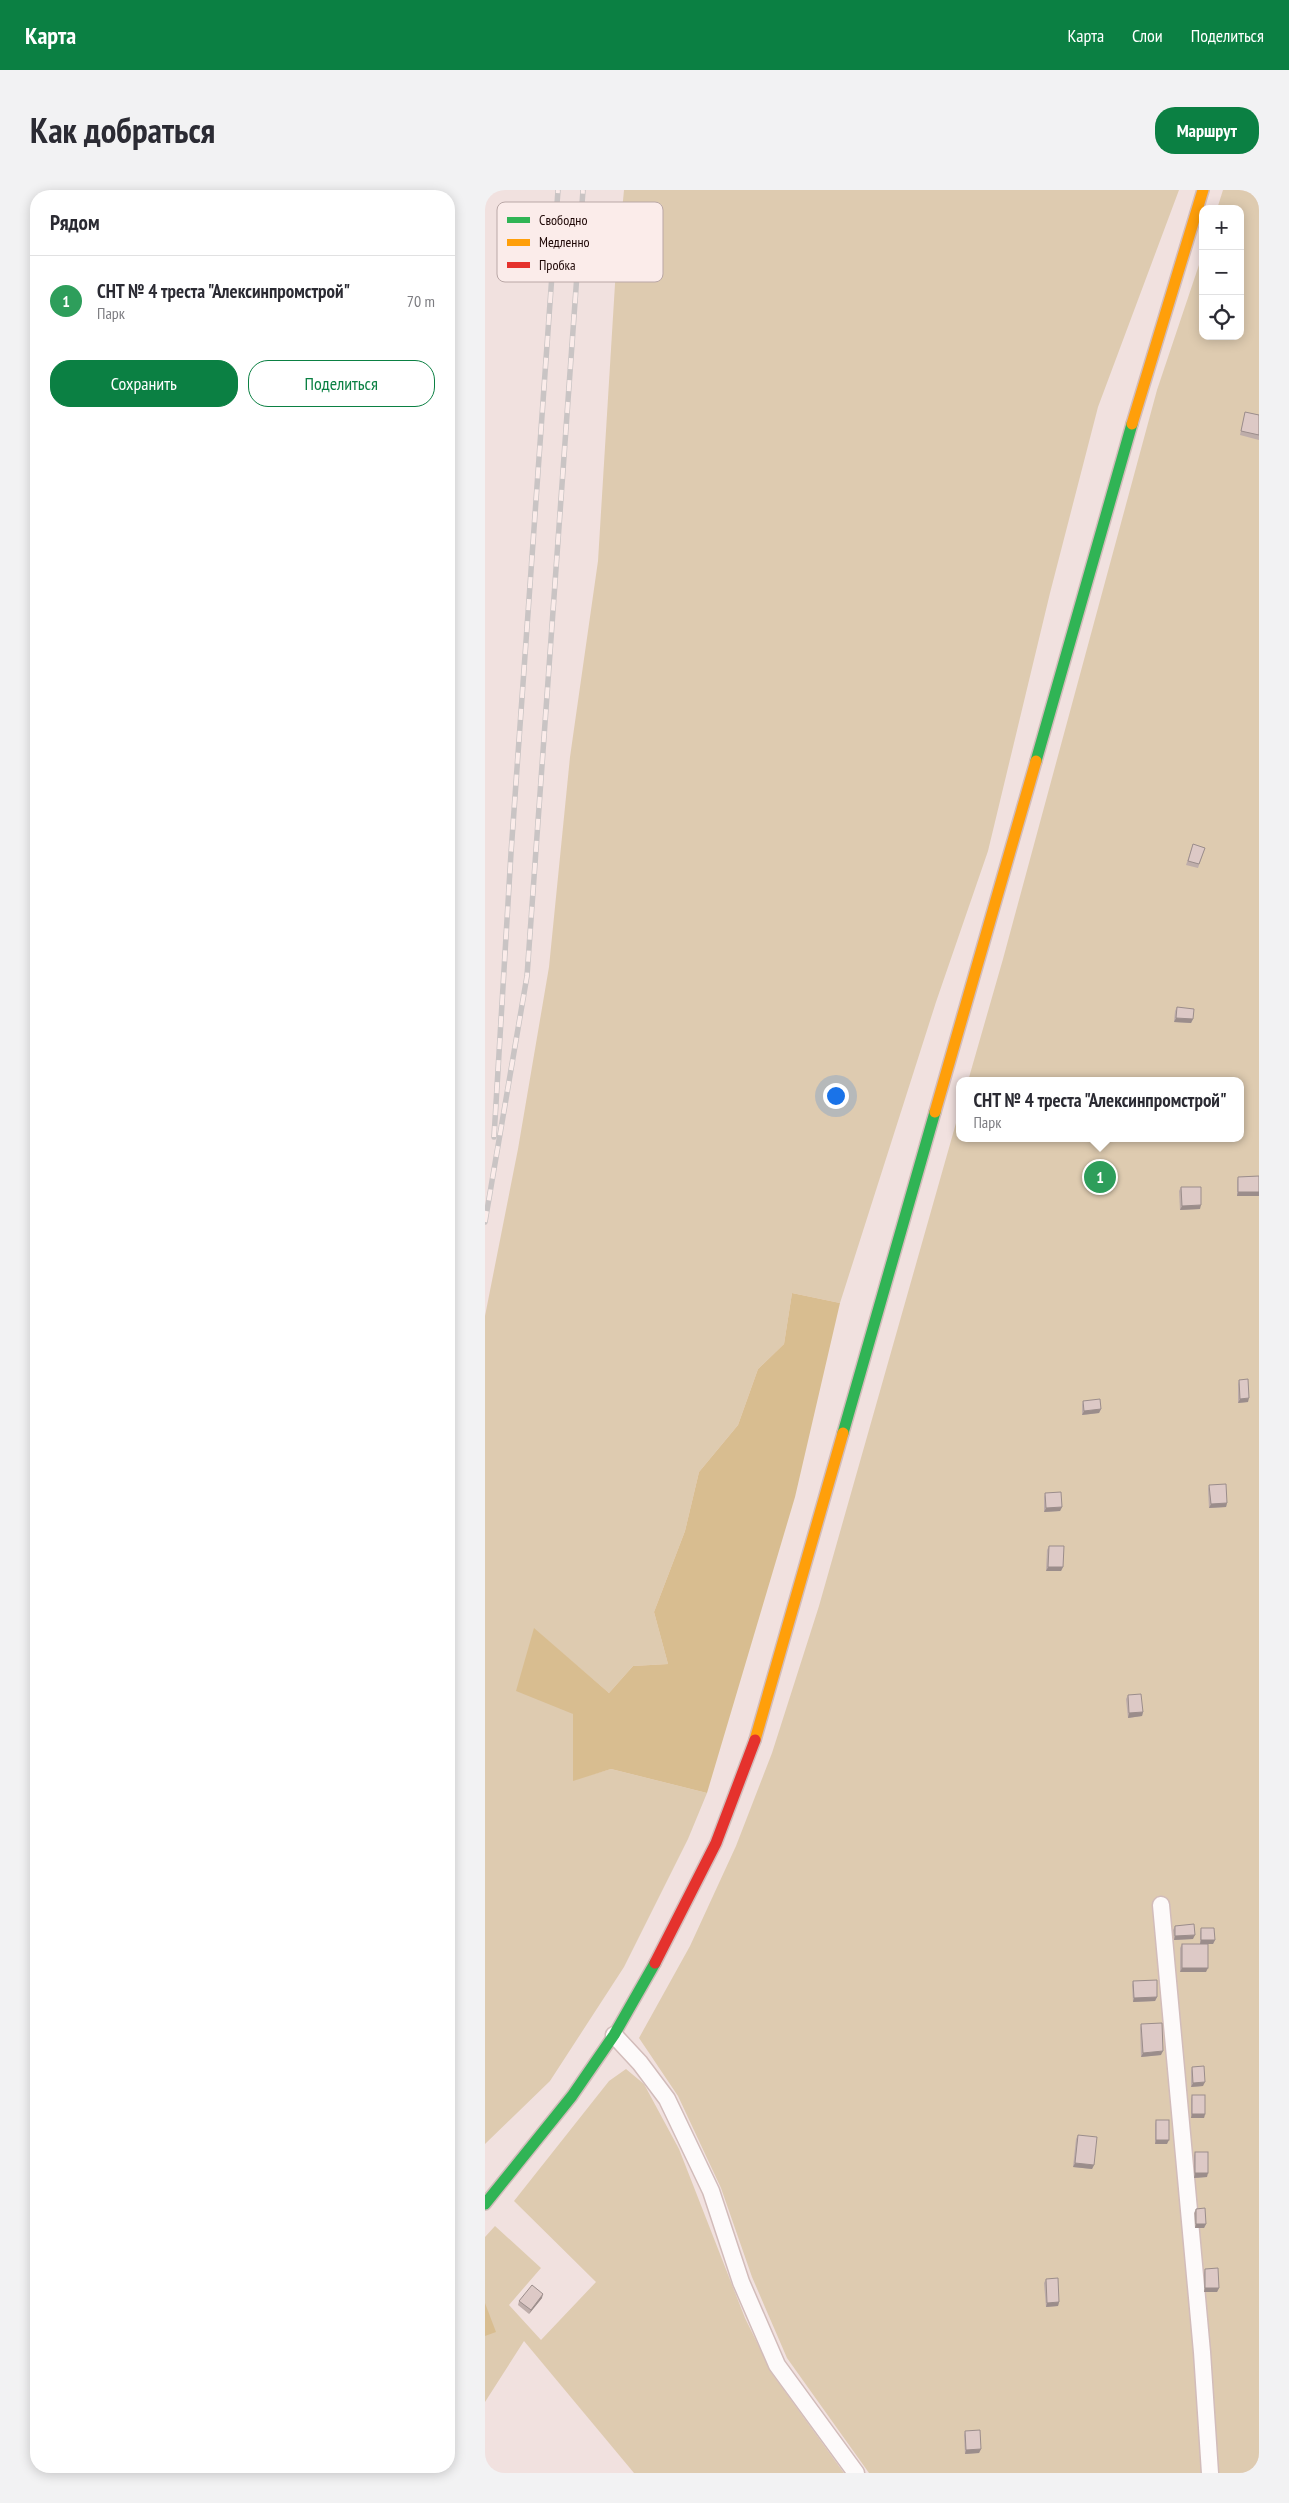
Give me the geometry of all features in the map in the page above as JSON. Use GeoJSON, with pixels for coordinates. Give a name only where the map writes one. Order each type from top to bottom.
{"type":"FeatureCollection","features":[{"type":"Feature","properties":{"kind":"main road"},"geometry":{"type":"LineString","coordinates":[[485,2204],[572,2096],[613,2035],[675,1927],[716,1843],[752,1750],[1153,351],[1203,190]]}},
{"type":"Feature","properties":{"kind":"lane"},"geometry":{"type":"LineString","coordinates":[[1161,1905],[1202,2352],[1209,2473]]}},
{"type":"Feature","properties":{"kind":"lane"},"geometry":{"type":"LineString","coordinates":[[613,2035],[640,2063],[667,2099],[711,2191],[741,2282],[777,2365],[856,2473]]}},
{"type":"Feature","properties":{"kind":"shaded area"},"geometry":{"type":"Polygon","coordinates":[[[624,190],[1179,190],[1098,407],[1050,593],[988,851],[936,1002],[840,1303],[792,1293],[784,1344],[758,1369],[738,1425],[699,1472],[685,1531],[654,1612],[668,1664],[633,1666],[609,1693],[534,1629],[573,1714],[573,1780],[611,1769],[707,1793],[688,1839],[624,1967],[550,2081],[485,2144],[485,1316],[518,1149],[549,967],[570,757],[598,561],[615,282],[663,282],[663,202],[623,202],[624,190]]]}},
{"type":"Feature","properties":{"kind":"shaded area"},"geometry":{"type":"Polygon","coordinates":[[[1223,190],[1259,190],[1259,2473],[869,2473],[787,2358],[752,2277],[721,2188],[678,2096],[639,2038],[690,1946],[736,1846],[772,1753],[819,1606],[956,1123],[956,1142],[1244,1142],[1244,1077],[969,1077],[1003,959],[1157,390],[1199,265],[1199,340],[1244,340],[1244,205],[1218,205],[1223,190]]]}},
{"type":"Feature","properties":{"kind":"shaded area"},"geometry":{"type":"Polygon","coordinates":[[[792,1293],[840,1303],[795,1497],[707,1793],[611,1769],[573,1781],[573,1714],[516,1691],[534,1628],[609,1693],[633,1666],[668,1664],[654,1612],[685,1531],[699,1472],[738,1425],[758,1369],[784,1344],[792,1293]]]}},
{"type":"Feature","properties":{"kind":"shaded area"},"geometry":{"type":"Polygon","coordinates":[[[626,2069],[644,2084],[679,2149],[745,2318],[773,2375],[844,2473],[634,2473],[524,2341],[485,2402],[485,2237],[495,2226],[541,2268],[509,2305],[541,2340],[596,2282],[514,2201],[609,2081],[626,2069]]]}},
{"type":"Feature","properties":{"kind":"shaded area"},"geometry":{"type":"Polygon","coordinates":[[[485,2303],[496,2332],[485,2336],[485,2303]]]}},
{"type":"Feature","properties":{"kind":"building"},"geometry":{"type":"Polygon","coordinates":[[[1245,412],[1259,415],[1259,435],[1241,431],[1245,412]]]}},
{"type":"Feature","properties":{"kind":"building"},"geometry":{"type":"Polygon","coordinates":[[[1193,844],[1205,848],[1199,864],[1188,861],[1193,844]]]}},
{"type":"Feature","properties":{"kind":"building"},"geometry":{"type":"Polygon","coordinates":[[[1177,1007],[1194,1009],[1193,1019],[1176,1018],[1177,1007]]]}},
{"type":"Feature","properties":{"kind":"building"},"geometry":{"type":"Polygon","coordinates":[[[1259,1176],[1259,1192],[1238,1192],[1238,1177],[1259,1176]]]}},
{"type":"Feature","properties":{"kind":"building"},"geometry":{"type":"Polygon","coordinates":[[[1181,1187],[1201,1187],[1201,1205],[1182,1206],[1181,1187]]]}},
{"type":"Feature","properties":{"kind":"building"},"geometry":{"type":"Polygon","coordinates":[[[1248,1379],[1249,1398],[1240,1399],[1239,1380],[1248,1379]]]}},
{"type":"Feature","properties":{"kind":"building"},"geometry":{"type":"Polygon","coordinates":[[[1100,1399],[1101,1409],[1084,1411],[1083,1401],[1100,1399]]]}},
{"type":"Feature","properties":{"kind":"building"},"geometry":{"type":"Polygon","coordinates":[[[1226,1484],[1227,1503],[1211,1504],[1209,1485],[1226,1484]]]}},
{"type":"Feature","properties":{"kind":"building"},"geometry":{"type":"Polygon","coordinates":[[[1061,1492],[1062,1507],[1046,1508],[1045,1493],[1061,1492]]]}},
{"type":"Feature","properties":{"kind":"building"},"geometry":{"type":"Polygon","coordinates":[[[1049,1546],[1064,1546],[1063,1567],[1048,1567],[1049,1546]]]}},
{"type":"Feature","properties":{"kind":"building"},"geometry":{"type":"Polygon","coordinates":[[[1141,1694],[1143,1712],[1129,1713],[1128,1695],[1141,1694]]]}},
{"type":"Feature","properties":{"kind":"building"},"geometry":{"type":"Polygon","coordinates":[[[1194,1924],[1195,1935],[1175,1936],[1175,1926],[1194,1924]]]}},
{"type":"Feature","properties":{"kind":"building"},"geometry":{"type":"Polygon","coordinates":[[[1201,1928],[1214,1928],[1215,1940],[1201,1940],[1201,1928]]]}},
{"type":"Feature","properties":{"kind":"building"},"geometry":{"type":"Polygon","coordinates":[[[1182,1944],[1208,1944],[1208,1968],[1182,1968],[1182,1944]]]}},
{"type":"Feature","properties":{"kind":"building"},"geometry":{"type":"Polygon","coordinates":[[[1157,1980],[1157,1997],[1134,1998],[1133,1981],[1157,1980]]]}},
{"type":"Feature","properties":{"kind":"building"},"geometry":{"type":"Polygon","coordinates":[[[1162,2023],[1163,2051],[1143,2053],[1141,2024],[1162,2023]]]}},
{"type":"Feature","properties":{"kind":"building"},"geometry":{"type":"Polygon","coordinates":[[[1204,2066],[1205,2082],[1193,2083],[1192,2067],[1204,2066]]]}},
{"type":"Feature","properties":{"kind":"building"},"geometry":{"type":"Polygon","coordinates":[[[1192,2095],[1205,2095],[1205,2114],[1192,2114],[1192,2095]]]}},
{"type":"Feature","properties":{"kind":"building"},"geometry":{"type":"Polygon","coordinates":[[[1156,2120],[1169,2120],[1169,2140],[1156,2140],[1156,2120]]]}},
{"type":"Feature","properties":{"kind":"building"},"geometry":{"type":"Polygon","coordinates":[[[1078,2135],[1097,2137],[1094,2165],[1075,2163],[1078,2135]]]}},
{"type":"Feature","properties":{"kind":"building"},"geometry":{"type":"Polygon","coordinates":[[[1195,2152],[1208,2152],[1208,2173],[1195,2173],[1195,2152]]]}},
{"type":"Feature","properties":{"kind":"building"},"geometry":{"type":"Polygon","coordinates":[[[1205,2208],[1206,2224],[1196,2224],[1196,2209],[1205,2208]]]}},
{"type":"Feature","properties":{"kind":"building"},"geometry":{"type":"Polygon","coordinates":[[[1218,2268],[1219,2288],[1205,2288],[1205,2269],[1218,2268]]]}},
{"type":"Feature","properties":{"kind":"building"},"geometry":{"type":"Polygon","coordinates":[[[1058,2278],[1059,2302],[1047,2303],[1046,2279],[1058,2278]]]}},
{"type":"Feature","properties":{"kind":"building"},"geometry":{"type":"Polygon","coordinates":[[[532,2285],[543,2294],[531,2310],[519,2301],[532,2285]]]}},
{"type":"Feature","properties":{"kind":"building"},"geometry":{"type":"Polygon","coordinates":[[[980,2430],[981,2449],[966,2450],[965,2431],[980,2430]]]}},
{"type":"Feature","properties":{"kind":"railway"},"geometry":{"type":"LineString","coordinates":[[557,202],[558,190]]}},
{"type":"Feature","properties":{"kind":"railway"},"geometry":{"type":"LineString","coordinates":[[582,202],[583,190]]}},
{"type":"Feature","properties":{"kind":"railway"},"geometry":{"type":"LineString","coordinates":[[494,1137],[511,853],[551,282]]}},
{"type":"Feature","properties":{"kind":"railway"},"geometry":{"type":"LineString","coordinates":[[485,1222],[527,976],[576,282]]}},
{"type":"Feature","properties":{"kind":"traffic: fast"},"geometry":{"type":"LineString","coordinates":[[1036,761],[1132,424]]}},
{"type":"Feature","properties":{"kind":"traffic: fast"},"geometry":{"type":"LineString","coordinates":[[843,1433],[935,1112]]}},
{"type":"Feature","properties":{"kind":"traffic: fast"},"geometry":{"type":"LineString","coordinates":[[485,2204],[572,2096],[614,2035],[655,1963]]}},
{"type":"Feature","properties":{"kind":"traffic: slow"},"geometry":{"type":"LineString","coordinates":[[1132,424],[1203,190]]}},
{"type":"Feature","properties":{"kind":"traffic: slow"},"geometry":{"type":"LineString","coordinates":[[935,1112],[1036,761]]}},
{"type":"Feature","properties":{"kind":"traffic: slow"},"geometry":{"type":"LineString","coordinates":[[755,1740],[843,1433]]}},
{"type":"Feature","properties":{"kind":"traffic: jam"},"geometry":{"type":"LineString","coordinates":[[655,1963],[716,1843],[755,1740]]}},
{"type":"Feature","properties":{"kind":"place","name":"СНТ № 4 треста \"Алексинпромстрой\""},"geometry":{"type":"Point","coordinates":[1100,1177]}}]}
